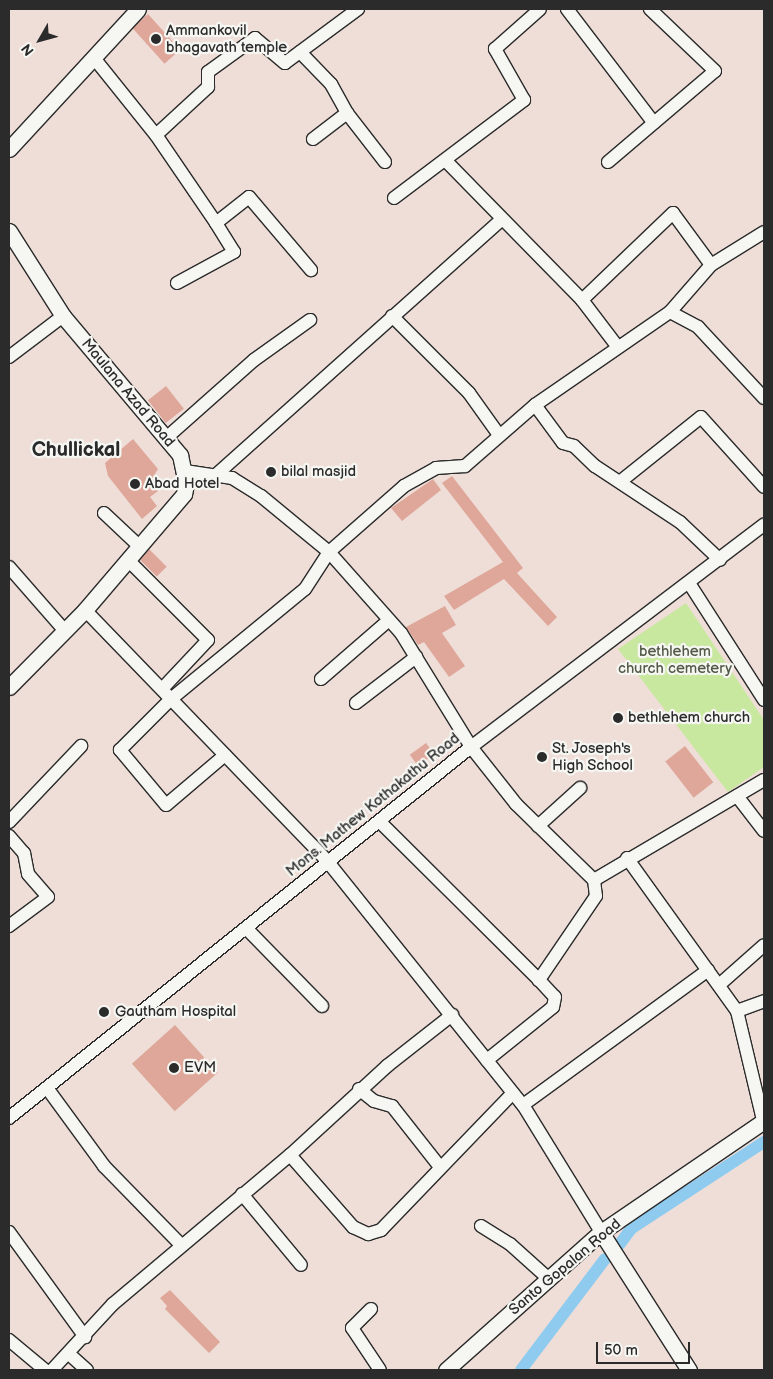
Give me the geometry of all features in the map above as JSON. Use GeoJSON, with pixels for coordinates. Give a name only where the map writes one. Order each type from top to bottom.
{"type":"FeatureCollection","features":[{"type":"Feature","properties":{"kind":"main road"},"geometry":{"type":"LineString","coordinates":[[9,150],[138,9]]}},
{"type":"Feature","properties":{"kind":"main road","name":"Maulana Azad Road"},"geometry":{"type":"LineString","coordinates":[[10,236],[63,316],[180,455],[185,471]]}},
{"type":"Feature","properties":{"kind":"main road"},"geometry":{"type":"LineString","coordinates":[[9,687],[85,610],[184,494],[185,471]]}},
{"type":"Feature","properties":{"kind":"main road","name":"Santo Gopalan Road"},"geometry":{"type":"LineString","coordinates":[[446,1370],[601,1232],[764,1122]]}},
{"type":"Feature","properties":{"kind":"main road"},"geometry":{"type":"LineString","coordinates":[[601,1232],[689,1370]]}},
{"type":"Feature","properties":{"kind":"street"},"geometry":{"type":"LineString","coordinates":[[156,135],[208,87],[208,72],[255,38],[285,64],[358,9]]}},
{"type":"Feature","properties":{"kind":"street"},"geometry":{"type":"LineString","coordinates":[[567,9],[654,123]]}},
{"type":"Feature","properties":{"kind":"street"},"geometry":{"type":"LineString","coordinates":[[608,162],[715,71],[650,9]]}},
{"type":"Feature","properties":{"kind":"street"},"geometry":{"type":"LineString","coordinates":[[394,198],[524,100],[495,49],[534,10]]}},
{"type":"Feature","properties":{"kind":"street"},"geometry":{"type":"LineString","coordinates":[[300,52],[331,84],[347,113],[385,162]]}},
{"type":"Feature","properties":{"kind":"street"},"geometry":{"type":"LineString","coordinates":[[94,58],[156,135],[234,252],[177,284]]}},
{"type":"Feature","properties":{"kind":"street"},"geometry":{"type":"LineString","coordinates":[[314,139],[347,113]]}},
{"type":"Feature","properties":{"kind":"street"},"geometry":{"type":"LineString","coordinates":[[445,160],[501,220],[582,300],[617,346]]}},
{"type":"Feature","properties":{"kind":"street"},"geometry":{"type":"LineString","coordinates":[[216,224],[249,197],[311,270]]}},
{"type":"Feature","properties":{"kind":"street"},"geometry":{"type":"LineString","coordinates":[[582,300],[672,214],[711,265]]}},
{"type":"Feature","properties":{"kind":"street"},"geometry":{"type":"LineString","coordinates":[[217,474],[501,220]]}},
{"type":"Feature","properties":{"kind":"street"},"geometry":{"type":"LineString","coordinates":[[225,755],[166,805],[120,750],[171,699],[305,589],[329,552],[404,486],[436,468],[465,466],[535,405],[617,346],[670,312],[711,265],[764,232]]}},
{"type":"Feature","properties":{"kind":"street"},"geometry":{"type":"LineString","coordinates":[[670,312],[698,327],[764,398]]}},
{"type":"Feature","properties":{"kind":"street"},"geometry":{"type":"LineString","coordinates":[[9,357],[63,316]]}},
{"type":"Feature","properties":{"kind":"street"},"geometry":{"type":"LineString","coordinates":[[392,316],[469,393],[499,435]]}},
{"type":"Feature","properties":{"kind":"street"},"geometry":{"type":"LineString","coordinates":[[165,439],[254,360],[310,320]]}},
{"type":"Feature","properties":{"kind":"street"},"geometry":{"type":"LineString","coordinates":[[535,405],[563,443],[574,446],[595,466],[621,481],[680,522],[720,560]]}},
{"type":"Feature","properties":{"kind":"street"},"geometry":{"type":"LineString","coordinates":[[621,481],[701,417],[764,487]]}},
{"type":"Feature","properties":{"kind":"street"},"geometry":{"type":"LineString","coordinates":[[185,471],[217,474],[261,496],[329,552],[389,620],[416,657],[470,747],[538,826],[594,880],[596,896],[539,980]]}},
{"type":"Feature","properties":{"kind":"street"},"geometry":{"type":"LineString","coordinates":[[104,513],[139,546]]}},
{"type":"Feature","properties":{"kind":"street","name":"Mons. Mathew Kothakathu Road"},"geometry":{"type":"LineString","coordinates":[[9,1118],[470,747],[764,525]]}},
{"type":"Feature","properties":{"kind":"street"},"geometry":{"type":"LineString","coordinates":[[128,560],[208,640],[162,689]]}},
{"type":"Feature","properties":{"kind":"street"},"geometry":{"type":"LineString","coordinates":[[9,567],[64,631]]}},
{"type":"Feature","properties":{"kind":"street"},"geometry":{"type":"LineString","coordinates":[[689,583],[764,700]]}},
{"type":"Feature","properties":{"kind":"street"},"geometry":{"type":"LineString","coordinates":[[85,610],[328,862],[522,1105],[601,1232]]}},
{"type":"Feature","properties":{"kind":"street"},"geometry":{"type":"LineString","coordinates":[[322,680],[389,620]]}},
{"type":"Feature","properties":{"kind":"street"},"geometry":{"type":"LineString","coordinates":[[356,703],[416,657]]}},
{"type":"Feature","properties":{"kind":"street"},"geometry":{"type":"LineString","coordinates":[[9,822],[81,746]]}},
{"type":"Feature","properties":{"kind":"street"},"geometry":{"type":"LineString","coordinates":[[594,880],[627,858],[764,780]]}},
{"type":"Feature","properties":{"kind":"street"},"geometry":{"type":"LineString","coordinates":[[538,826],[580,788]]}},
{"type":"Feature","properties":{"kind":"street"},"geometry":{"type":"LineString","coordinates":[[737,796],[764,831]]}},
{"type":"Feature","properties":{"kind":"street"},"geometry":{"type":"LineString","coordinates":[[379,821],[555,997],[553,1007],[487,1060]]}},
{"type":"Feature","properties":{"kind":"street"},"geometry":{"type":"LineString","coordinates":[[9,836],[24,853],[28,874],[48,897],[9,926]]}},
{"type":"Feature","properties":{"kind":"street"},"geometry":{"type":"LineString","coordinates":[[627,858],[737,1011],[764,1122]]}},
{"type":"Feature","properties":{"kind":"street"},"geometry":{"type":"LineString","coordinates":[[246,928],[322,1006]]}},
{"type":"Feature","properties":{"kind":"street"},"geometry":{"type":"LineString","coordinates":[[719,985],[764,945]]}},
{"type":"Feature","properties":{"kind":"street"},"geometry":{"type":"LineString","coordinates":[[522,1105],[708,970]]}},
{"type":"Feature","properties":{"kind":"street"},"geometry":{"type":"LineString","coordinates":[[737,1011],[764,1001]]}},
{"type":"Feature","properties":{"kind":"street"},"geometry":{"type":"LineString","coordinates":[[52,1370],[69,1354],[113,1304],[180,1244],[290,1155],[359,1090],[452,1015]]}},
{"type":"Feature","properties":{"kind":"street"},"geometry":{"type":"LineString","coordinates":[[47,1088],[104,1166],[180,1244]]}},
{"type":"Feature","properties":{"kind":"street"},"geometry":{"type":"LineString","coordinates":[[359,1090],[374,1101],[392,1106],[440,1167]]}},
{"type":"Feature","properties":{"kind":"street"},"geometry":{"type":"LineString","coordinates":[[290,1155],[352,1227],[368,1234],[381,1230],[513,1093]]}},
{"type":"Feature","properties":{"kind":"street"},"geometry":{"type":"LineString","coordinates":[[242,1194],[301,1265]]}},
{"type":"Feature","properties":{"kind":"street"},"geometry":{"type":"LineString","coordinates":[[481,1226],[510,1244],[549,1279]]}},
{"type":"Feature","properties":{"kind":"street"},"geometry":{"type":"LineString","coordinates":[[9,1232],[84,1337]]}},
{"type":"Feature","properties":{"kind":"street"},"geometry":{"type":"LineString","coordinates":[[371,1309],[352,1328],[380,1370]]}},
{"type":"Feature","properties":{"kind":"street"},"geometry":{"type":"LineString","coordinates":[[9,1340],[45,1370]]}},
{"type":"Feature","properties":{"kind":"street"},"geometry":{"type":"LineString","coordinates":[[69,1354],[87,1370]]}},
{"type":"Feature","properties":{"kind":"green space","name":"bethlehem church cemetery"},"geometry":{"type":"Polygon","coordinates":[[[686,603],[764,720],[764,767],[728,792],[618,649],[686,603]]]}},
{"type":"Feature","properties":{"kind":"building","name":"Ammankovil bhagavath temple"},"geometry":{"type":"Polygon","coordinates":[[[148,14],[180,50],[165,64],[132,28],[148,14]]]}},
{"type":"Feature","properties":{"kind":"building"},"geometry":{"type":"Polygon","coordinates":[[[166,386],[184,409],[166,423],[148,400],[166,386]]]}},
{"type":"Feature","properties":{"kind":"building","name":"Abad Hotel"},"geometry":{"type":"Polygon","coordinates":[[[133,439],[158,469],[153,477],[158,491],[150,497],[157,506],[142,519],[108,476],[105,463],[133,439]]]}},
{"type":"Feature","properties":{"kind":"building"},"geometry":{"type":"Polygon","coordinates":[[[452,476],[523,568],[517,573],[557,617],[548,626],[504,579],[454,610],[444,596],[503,562],[442,483],[452,476]]]}},
{"type":"Feature","properties":{"kind":"building"},"geometry":{"type":"Polygon","coordinates":[[[433,479],[441,490],[402,521],[391,508],[433,479]]]}},
{"type":"Feature","properties":{"kind":"building"},"geometry":{"type":"Polygon","coordinates":[[[149,549],[167,567],[157,577],[139,559],[149,549]]]}},
{"type":"Feature","properties":{"kind":"building"},"geometry":{"type":"Polygon","coordinates":[[[445,606],[456,625],[442,633],[465,666],[449,677],[424,642],[418,645],[406,627],[445,606]]]}},
{"type":"Feature","properties":{"kind":"building"},"geometry":{"type":"Polygon","coordinates":[[[426,743],[434,754],[418,766],[410,755],[426,743]]]}},
{"type":"Feature","properties":{"kind":"building"},"geometry":{"type":"Polygon","coordinates":[[[685,746],[713,782],[694,798],[665,761],[685,746]]]}},
{"type":"Feature","properties":{"kind":"building","name":"EVM"},"geometry":{"type":"Polygon","coordinates":[[[175,1025],[218,1073],[175,1111],[132,1064],[175,1025]]]}},
{"type":"Feature","properties":{"kind":"building"},"geometry":{"type":"Polygon","coordinates":[[[170,1290],[220,1342],[209,1353],[165,1309],[167,1306],[160,1298],[170,1290]]]}},
{"type":"Feature","properties":{"kind":"waterway"},"geometry":{"type":"LineString","coordinates":[[619,1245],[632,1228],[764,1142]]}},
{"type":"Feature","properties":{"kind":"waterway"},"geometry":{"type":"LineString","coordinates":[[521,1370],[605,1259]]}},
{"type":"Feature","properties":{"kind":"place","name":"Ammankovil bhagavath temple"},"geometry":{"type":"Point","coordinates":[156,39]}},
{"type":"Feature","properties":{"kind":"place","name":"bilal masjid"},"geometry":{"type":"Point","coordinates":[271,472]}},
{"type":"Feature","properties":{"kind":"place","name":"Abad Hotel"},"geometry":{"type":"Point","coordinates":[135,484]}},
{"type":"Feature","properties":{"kind":"place","name":"bethlehem church"},"geometry":{"type":"Point","coordinates":[618,718]}},
{"type":"Feature","properties":{"kind":"place","name":"St. Joseph's High School"},"geometry":{"type":"Point","coordinates":[542,757]}},
{"type":"Feature","properties":{"kind":"place","name":"Gautham Hospital"},"geometry":{"type":"Point","coordinates":[104,1012]}},
{"type":"Feature","properties":{"kind":"place","name":"EVM"},"geometry":{"type":"Point","coordinates":[174,1068]}},
{"type":"Feature","properties":{"kind":"district","name":"Chullickal"},"geometry":{"type":"Point","coordinates":[76,450]}}]}
